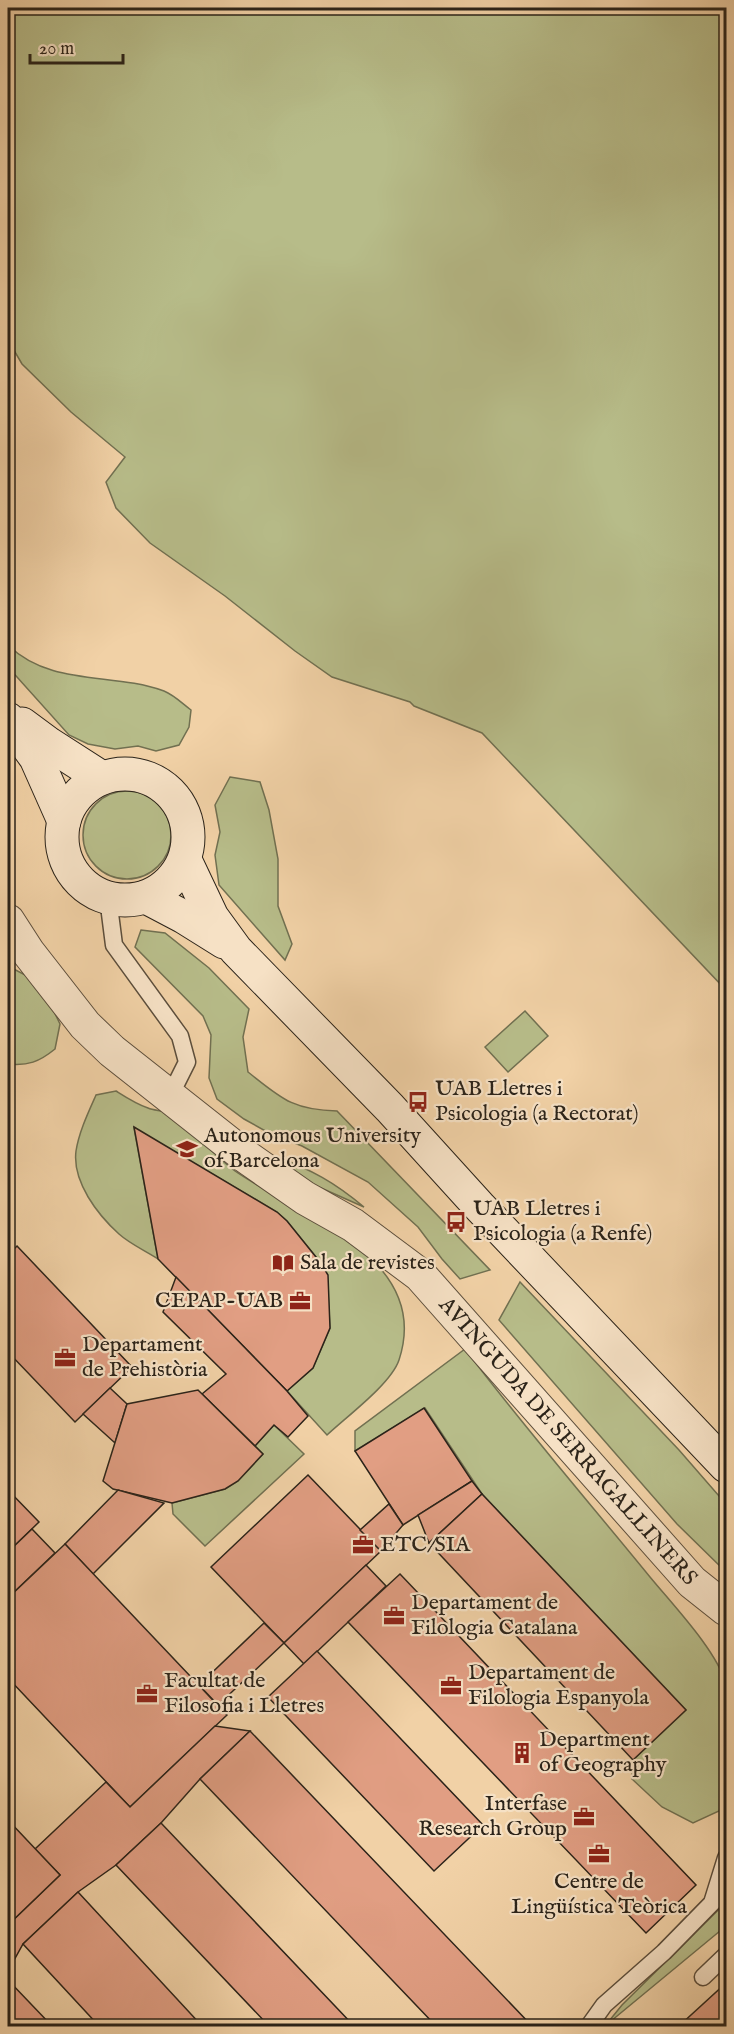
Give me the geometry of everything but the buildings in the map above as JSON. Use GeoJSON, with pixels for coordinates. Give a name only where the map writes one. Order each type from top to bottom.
{"type":"FeatureCollection","features":[{"type":"Feature","properties":{"kind":"street"},"geometry":{"type":"LineString","coordinates":[[8,712],[49,744],[102,778]]}},
{"type":"Feature","properties":{"kind":"street"},"geometry":{"type":"LineString","coordinates":[[8,718],[36,758],[64,821]]}},
{"type":"Feature","properties":{"kind":"street"},"geometry":{"type":"LineString","coordinates":[[119,774],[135,774],[151,779],[170,793],[179,804],[187,825],[188,846],[185,860],[167,885],[147,897],[127,900],[108,898],[90,890],[70,869],[63,850],[64,821],[69,807],[78,795],[89,785],[102,778],[119,774]]}},
{"type":"Feature","properties":{"kind":"street"},"geometry":{"type":"LineString","coordinates":[[185,860],[212,917],[236,950],[390,1108],[479,1206],[726,1466]]}},
{"type":"Feature","properties":{"kind":"street"},"geometry":{"type":"LineString","coordinates":[[147,897],[236,950]]}},
{"type":"Feature","properties":{"kind":"street","name":"AVINGUDA DE SERRAGALLINERS"},"geometry":{"type":"LineString","coordinates":[[8,921],[28,952],[85,1025],[112,1051],[245,1156],[305,1198],[353,1225],[420,1275],[692,1582],[726,1609]]}},
{"type":"Feature","properties":{"kind":"lane"},"geometry":{"type":"LineString","coordinates":[[108,898],[114,945],[180,1036],[187,1062],[177,1082],[167,1094]]}},
{"type":"Feature","properties":{"kind":"lane"},"geometry":{"type":"LineString","coordinates":[[588,2026],[604,2005],[664,1952],[712,1903],[726,1858]]}},
{"type":"Feature","properties":{"kind":"lane"},"geometry":{"type":"LineString","coordinates":[[703,1977],[726,1955]]}},
{"type":"Feature","properties":{"kind":"green space"},"geometry":{"type":"Polygon","coordinates":[[[8,8],[726,8],[726,990],[482,733],[414,706],[410,702],[332,677],[150,543],[116,508],[106,482],[125,457],[71,412],[22,364],[8,340],[8,8]]]}},
{"type":"Feature","properties":{"kind":"green space"},"geometry":{"type":"Polygon","coordinates":[[[8,645],[25,658],[63,673],[144,685],[164,691],[191,710],[189,727],[179,745],[156,751],[138,746],[115,749],[88,744],[69,735],[8,667],[8,645]]]}},
{"type":"Feature","properties":{"kind":"green space"},"geometry":{"type":"Polygon","coordinates":[[[230,777],[260,782],[269,810],[278,859],[278,906],[292,944],[285,960],[219,885],[215,855],[220,832],[215,805],[230,777]]]}},
{"type":"Feature","properties":{"kind":"green space"},"geometry":{"type":"Polygon","coordinates":[[[127,791],[144,795],[158,804],[167,818],[171,835],[167,852],[158,866],[144,875],[127,879],[110,875],[96,866],[87,852],[83,835],[87,818],[96,804],[110,795],[127,791]]]}},
{"type":"Feature","properties":{"kind":"green space"},"geometry":{"type":"Polygon","coordinates":[[[141,930],[165,933],[209,968],[249,1009],[243,1037],[248,1072],[288,1101],[309,1108],[337,1111],[490,1270],[460,1279],[418,1227],[368,1182],[302,1146],[269,1133],[244,1119],[217,1099],[209,1078],[211,1035],[203,1016],[135,947],[141,930]]]}},
{"type":"Feature","properties":{"kind":"green space"},"geometry":{"type":"Polygon","coordinates":[[[8,966],[31,978],[47,997],[60,1024],[55,1049],[44,1057],[27,1064],[8,1064],[8,966]]]}},
{"type":"Feature","properties":{"kind":"green space"},"geometry":{"type":"Polygon","coordinates":[[[525,1011],[548,1036],[508,1072],[485,1047],[525,1011]]]}},
{"type":"Feature","properties":{"kind":"green space"},"geometry":{"type":"Polygon","coordinates":[[[116,1091],[132,1101],[170,1114],[235,1171],[324,1223],[354,1244],[379,1267],[397,1293],[404,1324],[399,1360],[378,1390],[327,1435],[287,1391],[313,1368],[330,1328],[327,1275],[320,1262],[277,1212],[134,1128],[158,1259],[119,1234],[88,1197],[82,1186],[76,1163],[79,1137],[96,1095],[116,1091]]]}},
{"type":"Feature","properties":{"kind":"green space"},"geometry":{"type":"Polygon","coordinates":[[[275,1156],[322,1177],[364,1207],[303,1180],[275,1156]]]}},
{"type":"Feature","properties":{"kind":"green space"},"geometry":{"type":"Polygon","coordinates":[[[520,1282],[679,1450],[726,1504],[726,1572],[677,1524],[499,1320],[520,1282]]]}},
{"type":"Feature","properties":{"kind":"green space"},"geometry":{"type":"Polygon","coordinates":[[[465,1349],[714,1657],[726,1684],[726,1795],[719,1811],[693,1823],[662,1807],[632,1779],[633,1760],[686,1710],[482,1494],[425,1408],[355,1451],[355,1431],[465,1349]]]}},
{"type":"Feature","properties":{"kind":"green space"},"geometry":{"type":"Polygon","coordinates":[[[274,1425],[304,1454],[205,1546],[173,1514],[172,1503],[225,1489],[238,1481],[263,1454],[255,1446],[274,1425]]]}},
{"type":"Feature","properties":{"kind":"green space"},"geometry":{"type":"Polygon","coordinates":[[[726,1890],[726,1926],[605,2026],[622,2005],[718,1910],[726,1890]]]}},
{"type":"Feature","properties":{"kind":"place","name":"UAB Lletres i Psicologia (a Rectorat)"},"geometry":{"type":"Point","coordinates":[418,1102]}},
{"type":"Feature","properties":{"kind":"place","name":"Autonomous University of Barcelona"},"geometry":{"type":"Point","coordinates":[187,1149]}},
{"type":"Feature","properties":{"kind":"place","name":"UAB Lletres i Psicologia (a Renfe)"},"geometry":{"type":"Point","coordinates":[456,1222]}},
{"type":"Feature","properties":{"kind":"place","name":"Sala de revistes"},"geometry":{"type":"Point","coordinates":[283,1263]}},
{"type":"Feature","properties":{"kind":"place","name":"CEPAP-UAB"},"geometry":{"type":"Point","coordinates":[300,1301]}},
{"type":"Feature","properties":{"kind":"place","name":"Departament de Prehistòria"},"geometry":{"type":"Point","coordinates":[65,1358]}},
{"type":"Feature","properties":{"kind":"place","name":"ETC/SIA"},"geometry":{"type":"Point","coordinates":[363,1545]}},
{"type":"Feature","properties":{"kind":"place","name":"Departament de Filologia Catalana"},"geometry":{"type":"Point","coordinates":[394,1616]}},
{"type":"Feature","properties":{"kind":"place","name":"Departament de Filologia Espanyola"},"geometry":{"type":"Point","coordinates":[451,1686]}},
{"type":"Feature","properties":{"kind":"place","name":"Facultat de Filosofia i Lletres"},"geometry":{"type":"Point","coordinates":[147,1694]}},
{"type":"Feature","properties":{"kind":"place","name":"Department of Geography"},"geometry":{"type":"Point","coordinates":[522,1753]}},
{"type":"Feature","properties":{"kind":"place","name":"Interfase Research Group"},"geometry":{"type":"Point","coordinates":[584,1817]}},
{"type":"Feature","properties":{"kind":"place","name":"Centre de Lingüística Teòrica"},"geometry":{"type":"Point","coordinates":[599,1854]}}]}
